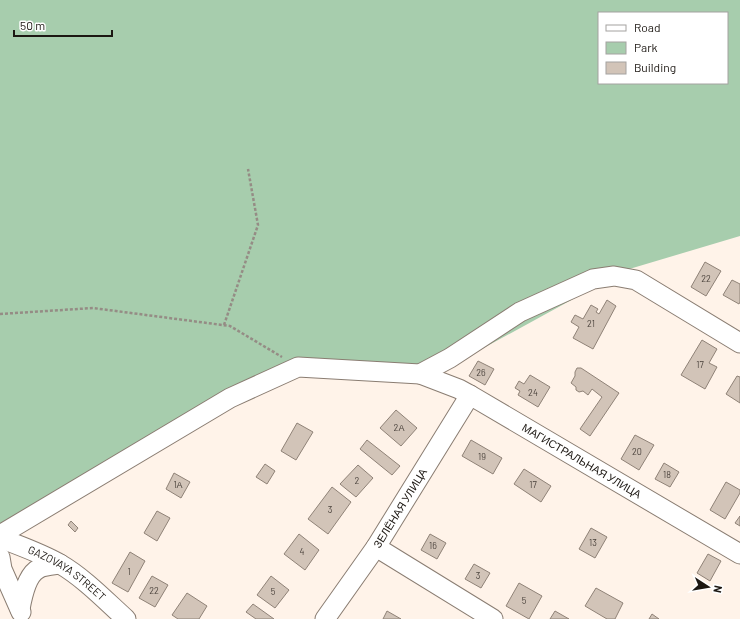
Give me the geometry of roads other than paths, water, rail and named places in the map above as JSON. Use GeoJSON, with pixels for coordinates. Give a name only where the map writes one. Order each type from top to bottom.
{"type":"FeatureCollection","features":[{"type":"Feature","properties":{"kind":"street"},"geometry":{"type":"LineString","coordinates":[[0,535],[230,398],[298,367],[420,374],[450,358],[520,312],[593,279],[614,276],[636,280],[740,343]]}},
{"type":"Feature","properties":{"kind":"street","name":"МАГИСТРАЛЬНАЯ УЛИЦА"},"geometry":{"type":"LineString","coordinates":[[420,374],[459,389],[470,395],[740,554]]}},
{"type":"Feature","properties":{"kind":"street","name":"ЗЕЛЁНАЯ УЛИЦА"},"geometry":{"type":"LineString","coordinates":[[326,619],[376,547],[470,395]]}},
{"type":"Feature","properties":{"kind":"street","name":"GAZOVAYA STREET"},"geometry":{"type":"LineString","coordinates":[[0,538],[32,550],[60,564],[81,578],[126,619]]}},
{"type":"Feature","properties":{"kind":"street"},"geometry":{"type":"LineString","coordinates":[[376,547],[493,619]]}},
{"type":"Feature","properties":{"kind":"street"},"geometry":{"type":"LineString","coordinates":[[0,556],[2,569],[22,614]]}},
{"type":"Feature","properties":{"kind":"street"},"geometry":{"type":"LineString","coordinates":[[22,614],[24,591],[30,578],[38,568],[60,564]]}}]}
